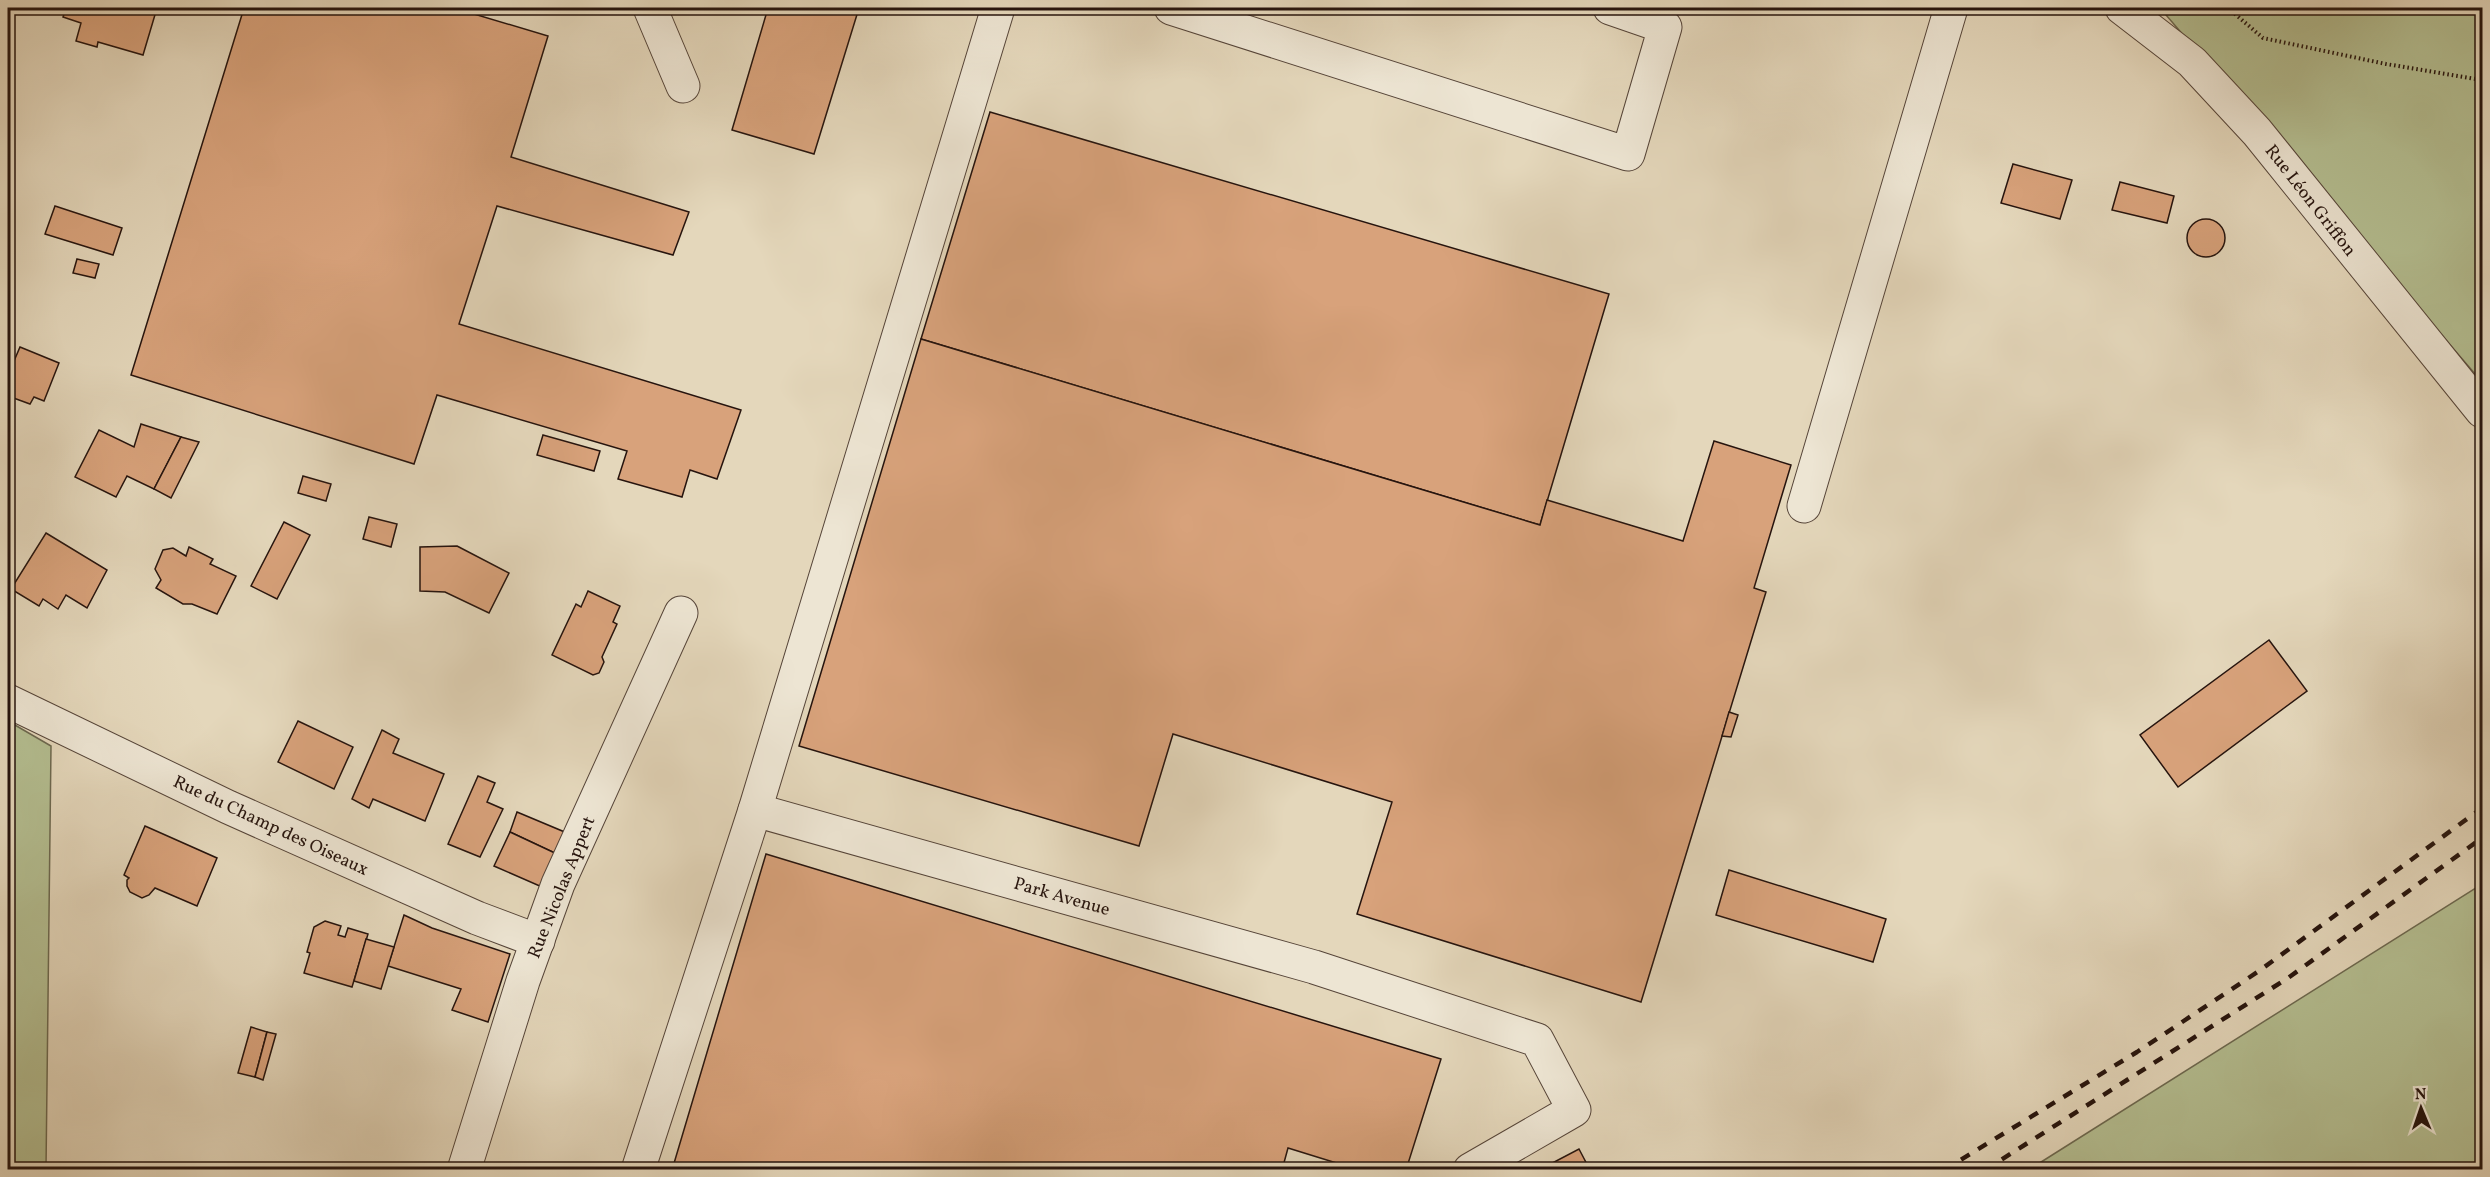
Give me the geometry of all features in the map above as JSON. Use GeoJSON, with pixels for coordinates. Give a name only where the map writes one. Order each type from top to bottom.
{"type":"FeatureCollection","features":[{"type":"Feature","properties":{"kind":"street"},"geometry":{"type":"LineString","coordinates":[[651,8],[683,86]]}},
{"type":"Feature","properties":{"kind":"street"},"geometry":{"type":"LineString","coordinates":[[638,1170],[755,810],[998,8]]}},
{"type":"Feature","properties":{"kind":"street"},"geometry":{"type":"LineString","coordinates":[[1171,8],[1628,154],[1668,17],[1610,8]]}},
{"type":"Feature","properties":{"kind":"street"},"geometry":{"type":"LineString","coordinates":[[1804,506],[1951,8]]}},
{"type":"Feature","properties":{"kind":"street","name":"Rue Léon Griffon"},"geometry":{"type":"LineString","coordinates":[[2122,8],[2192,62],[2257,132],[2482,411]]}},
{"type":"Feature","properties":{"kind":"street","name":"Rue Nicolas Appert"},"geometry":{"type":"LineString","coordinates":[[464,1170],[523,981],[558,884],[681,613]]}},
{"type":"Feature","properties":{"kind":"street","name":"Rue du Champ des Oiseaux"},"geometry":{"type":"LineString","coordinates":[[8,701],[228,807],[477,918],[538,941]]}},
{"type":"Feature","properties":{"kind":"street","name":"Park Avenue"},"geometry":{"type":"LineString","coordinates":[[755,810],[1314,967],[1537,1040],[1574,1110],[1470,1170]]}},
{"type":"Feature","properties":{"kind":"path"},"geometry":{"type":"LineString","coordinates":[[2228,8],[2263,38],[2386,64],[2482,80]]}},
{"type":"Feature","properties":{"kind":"green space"},"geometry":{"type":"Polygon","coordinates":[[[2160,8],[2482,8],[2482,382],[2160,8]]]}},
{"type":"Feature","properties":{"kind":"green space"},"geometry":{"type":"Polygon","coordinates":[[[8,721],[51,746],[46,1169],[8,1169],[8,721]]]}},
{"type":"Feature","properties":{"kind":"green space"},"geometry":{"type":"Polygon","coordinates":[[[2482,884],[2482,1169],[2030,1169],[2482,884]]]}},
{"type":"Feature","properties":{"kind":"building"},"geometry":{"type":"Polygon","coordinates":[[[66,8],[157,8],[143,55],[98,42],[97,47],[76,41],[81,23],[63,17],[66,8]]]}},
{"type":"Feature","properties":{"kind":"building"},"geometry":{"type":"Polygon","coordinates":[[[244,8],[454,8],[548,36],[511,157],[689,212],[673,255],[497,206],[459,324],[741,410],[717,479],[690,470],[682,497],[618,479],[627,451],[437,395],[414,464],[131,375],[244,8]]]}},
{"type":"Feature","properties":{"kind":"building"},"geometry":{"type":"Polygon","coordinates":[[[768,8],[859,8],[814,154],[732,130],[768,8]]]}},
{"type":"Feature","properties":{"kind":"building"},"geometry":{"type":"Polygon","coordinates":[[[990,112],[1609,294],[1540,525],[921,339],[990,112]]]}},
{"type":"Feature","properties":{"kind":"building"},"geometry":{"type":"Polygon","coordinates":[[[2013,164],[2072,180],[2060,219],[2001,203],[2013,164]]]}},
{"type":"Feature","properties":{"kind":"building"},"geometry":{"type":"Polygon","coordinates":[[[2120,182],[2174,196],[2167,223],[2112,210],[2120,182]]]}},
{"type":"Feature","properties":{"kind":"building"},"geometry":{"type":"Polygon","coordinates":[[[55,206],[122,228],[113,255],[45,234],[55,206]]]}},
{"type":"Feature","properties":{"kind":"building"},"geometry":{"type":"Polygon","coordinates":[[[2206,219],[2213,220],[2219,225],[2224,231],[2224,245],[2219,251],[2213,256],[2206,257],[2199,256],[2193,251],[2188,245],[2187,238],[2188,231],[2193,225],[2199,220],[2206,219]]]}},
{"type":"Feature","properties":{"kind":"building"},"geometry":{"type":"Polygon","coordinates":[[[77,259],[99,264],[95,278],[73,273],[77,259]]]}},
{"type":"Feature","properties":{"kind":"building"},"geometry":{"type":"Polygon","coordinates":[[[921,339],[1540,525],[1547,500],[1683,541],[1714,441],[1791,465],[1754,588],[1766,592],[1641,1002],[1357,914],[1392,802],[1173,734],[1139,846],[799,746],[921,339]]]}},
{"type":"Feature","properties":{"kind":"building"},"geometry":{"type":"Polygon","coordinates":[[[20,347],[59,363],[44,401],[34,397],[30,404],[8,396],[8,375],[20,347]]]}},
{"type":"Feature","properties":{"kind":"building"},"geometry":{"type":"Polygon","coordinates":[[[141,424],[181,437],[154,489],[127,476],[116,497],[75,477],[99,430],[134,447],[141,424]]]}},
{"type":"Feature","properties":{"kind":"building"},"geometry":{"type":"Polygon","coordinates":[[[543,435],[600,451],[594,471],[537,455],[543,435]]]}},
{"type":"Feature","properties":{"kind":"building"},"geometry":{"type":"Polygon","coordinates":[[[181,437],[199,442],[171,498],[154,489],[181,437]]]}},
{"type":"Feature","properties":{"kind":"building"},"geometry":{"type":"Polygon","coordinates":[[[303,476],[331,484],[326,501],[298,493],[303,476]]]}},
{"type":"Feature","properties":{"kind":"building"},"geometry":{"type":"Polygon","coordinates":[[[369,517],[397,524],[391,547],[363,539],[369,517]]]}},
{"type":"Feature","properties":{"kind":"building"},"geometry":{"type":"Polygon","coordinates":[[[284,522],[310,535],[277,599],[251,586],[284,522]]]}},
{"type":"Feature","properties":{"kind":"building"},"geometry":{"type":"Polygon","coordinates":[[[46,533],[107,570],[87,608],[66,595],[58,609],[43,599],[39,606],[11,589],[46,533]]]}},
{"type":"Feature","properties":{"kind":"building"},"geometry":{"type":"Polygon","coordinates":[[[457,546],[509,573],[489,613],[445,592],[420,591],[420,547],[457,546]]]}},
{"type":"Feature","properties":{"kind":"building"},"geometry":{"type":"Polygon","coordinates":[[[189,547],[213,559],[210,564],[236,576],[217,614],[192,604],[183,604],[156,588],[161,580],[155,569],[163,550],[173,548],[186,556],[189,547]]]}},
{"type":"Feature","properties":{"kind":"building"},"geometry":{"type":"Polygon","coordinates":[[[588,591],[620,606],[613,622],[617,624],[602,657],[604,662],[599,673],[593,675],[552,655],[576,604],[581,607],[588,591]]]}},
{"type":"Feature","properties":{"kind":"building"},"geometry":{"type":"Polygon","coordinates":[[[2269,640],[2307,691],[2178,787],[2140,735],[2269,640]]]}},
{"type":"Feature","properties":{"kind":"building"},"geometry":{"type":"Polygon","coordinates":[[[1729,712],[1738,715],[1731,737],[1722,736],[1729,712]]]}},
{"type":"Feature","properties":{"kind":"building"},"geometry":{"type":"Polygon","coordinates":[[[298,721],[353,747],[334,789],[278,762],[298,721]]]}},
{"type":"Feature","properties":{"kind":"building"},"geometry":{"type":"Polygon","coordinates":[[[382,730],[399,739],[393,753],[444,774],[425,821],[373,799],[369,808],[352,799],[382,730]]]}},
{"type":"Feature","properties":{"kind":"building"},"geometry":{"type":"Polygon","coordinates":[[[478,776],[495,783],[487,802],[503,809],[480,857],[448,844],[478,776]]]}},
{"type":"Feature","properties":{"kind":"building"},"geometry":{"type":"Polygon","coordinates":[[[517,812],[567,833],[557,854],[510,832],[517,812]]]}},
{"type":"Feature","properties":{"kind":"building"},"geometry":{"type":"Polygon","coordinates":[[[145,826],[217,858],[197,906],[155,888],[149,895],[142,898],[130,892],[127,886],[129,878],[124,875],[145,826]]]}},
{"type":"Feature","properties":{"kind":"building"},"geometry":{"type":"Polygon","coordinates":[[[510,832],[557,854],[542,887],[494,866],[510,832]]]}},
{"type":"Feature","properties":{"kind":"building"},"geometry":{"type":"Polygon","coordinates":[[[766,854],[1441,1059],[1406,1170],[1359,1170],[1288,1148],[1282,1170],[672,1170],[766,854]]]}},
{"type":"Feature","properties":{"kind":"building"},"geometry":{"type":"Polygon","coordinates":[[[1729,870],[1886,919],[1873,962],[1716,915],[1729,870]]]}},
{"type":"Feature","properties":{"kind":"building"},"geometry":{"type":"Polygon","coordinates":[[[404,915],[432,928],[510,954],[488,1022],[452,1010],[461,989],[388,966],[404,915]]]}},
{"type":"Feature","properties":{"kind":"building"},"geometry":{"type":"Polygon","coordinates":[[[325,921],[341,926],[338,935],[345,937],[348,928],[368,934],[352,987],[304,973],[314,927],[325,921]]]}},
{"type":"Feature","properties":{"kind":"building"},"geometry":{"type":"Polygon","coordinates":[[[366,939],[394,947],[381,989],[354,981],[366,939]]]}},
{"type":"Feature","properties":{"kind":"building"},"geometry":{"type":"Polygon","coordinates":[[[251,1027],[267,1032],[255,1077],[238,1073],[251,1027]]]}},
{"type":"Feature","properties":{"kind":"building"},"geometry":{"type":"Polygon","coordinates":[[[267,1032],[276,1034],[263,1080],[255,1077],[267,1032]]]}},
{"type":"Feature","properties":{"kind":"building"},"geometry":{"type":"Polygon","coordinates":[[[1579,1149],[1590,1170],[1539,1170],[1579,1149]]]}},
{"type":"Feature","properties":{"kind":"railway"},"geometry":{"type":"LineString","coordinates":[[1944,1170],[2137,1052],[2259,971],[2482,808]]}},
{"type":"Feature","properties":{"kind":"railway"},"geometry":{"type":"LineString","coordinates":[[1985,1170],[2288,978],[2482,838]]}}]}
